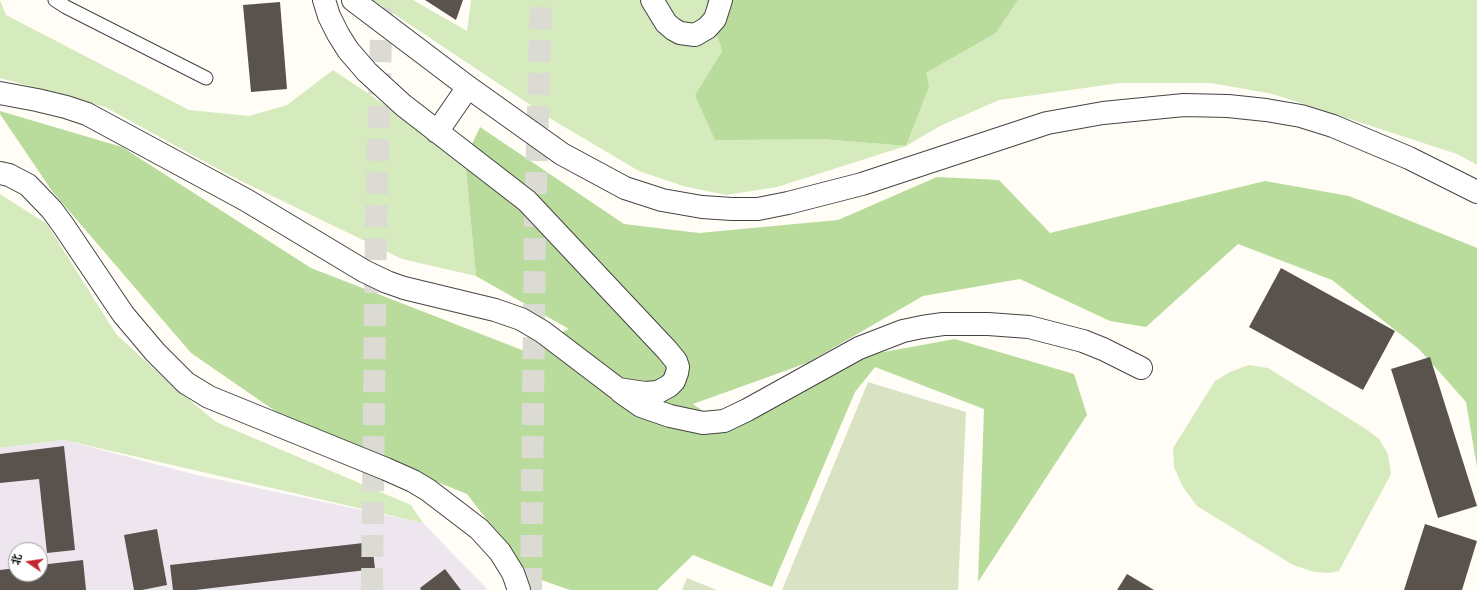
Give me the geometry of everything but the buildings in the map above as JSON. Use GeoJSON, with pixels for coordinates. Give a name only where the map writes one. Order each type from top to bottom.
{"type":"FeatureCollection","features":[{"type":"Feature","properties":{"kind":"street"},"geometry":{"type":"LineString","coordinates":[[324,0],[329,16],[338,34],[348,50],[366,72],[403,105],[527,201],[676,361],[678,373],[674,381],[669,386],[658,392],[645,393],[618,389]]}},
{"type":"Feature","properties":{"kind":"street"},"geometry":{"type":"LineString","coordinates":[[652,0],[666,23],[673,29],[680,33],[695,36],[707,28],[715,19],[720,0]]}},
{"type":"Feature","properties":{"kind":"street"},"geometry":{"type":"LineString","coordinates":[[360,5],[468,87],[562,154],[624,188],[662,200],[702,207],[758,209],[788,203],[862,184],[1047,123],[1103,113],[1184,105],[1228,106],[1301,116],[1333,126],[1409,158],[1477,192]]}},
{"type":"Feature","properties":{"kind":"street"},"geometry":{"type":"LineString","coordinates":[[437,132],[468,87]]}},
{"type":"Feature","properties":{"kind":"street"},"geometry":{"type":"LineString","coordinates":[[0,93],[45,102],[87,114],[246,200],[364,271],[387,282],[404,288],[480,306],[521,320],[543,332],[640,406],[670,416],[703,423],[724,421],[748,410],[859,348],[902,332],[943,324],[988,324],[1029,327],[1083,341],[1141,368]]}},
{"type":"Feature","properties":{"kind":"street"},"geometry":{"type":"LineString","coordinates":[[0,173],[14,177],[28,185],[52,210],[123,314],[155,352],[186,383],[209,397],[386,469],[413,481],[428,490],[479,529],[500,552],[513,573],[518,590]]}},
{"type":"Feature","properties":{"kind":"lane"},"geometry":{"type":"LineString","coordinates":[[55,0],[206,78]]}},
{"type":"Feature","properties":{"kind":"shaded area"},"geometry":{"type":"Polygon","coordinates":[[[64,440],[197,475],[423,523],[488,590],[0,590],[0,448],[64,440]]]}},
{"type":"Feature","properties":{"kind":"green space"},"geometry":{"type":"Polygon","coordinates":[[[0,0],[6,15],[189,110],[249,116],[287,105],[333,70],[465,159],[476,276],[402,259],[229,175],[105,107],[0,78],[0,0]]]}},
{"type":"Feature","properties":{"kind":"green space"},"geometry":{"type":"Polygon","coordinates":[[[373,0],[413,0],[467,31],[471,0],[706,0],[722,51],[695,95],[821,139],[906,146],[777,187],[726,195],[683,186],[639,171],[556,122],[373,0]]]}},
{"type":"Feature","properties":{"kind":"green space"},"geometry":{"type":"Polygon","coordinates":[[[706,0],[1018,0],[996,33],[926,73],[929,86],[906,146],[821,139],[715,140],[695,95],[722,51],[706,0]]]}},
{"type":"Feature","properties":{"kind":"green space"},"geometry":{"type":"Polygon","coordinates":[[[1018,0],[1477,0],[1477,165],[1457,154],[1273,94],[1211,83],[1120,83],[999,100],[940,126],[906,146],[926,73],[996,33],[1018,0]]]}},
{"type":"Feature","properties":{"kind":"green space"},"geometry":{"type":"Polygon","coordinates":[[[0,111],[122,147],[311,268],[522,350],[569,329],[476,276],[465,159],[480,127],[624,224],[699,233],[838,220],[937,177],[999,180],[1050,233],[1265,181],[1349,196],[1477,248],[1477,467],[1466,402],[1419,349],[1332,280],[1238,244],[1146,327],[1110,321],[1020,279],[923,296],[807,363],[693,404],[727,428],[867,355],[955,339],[1074,374],[1087,415],[978,582],[984,409],[875,367],[855,392],[772,587],[693,555],[657,590],[570,590],[530,576],[467,494],[294,424],[191,353],[52,191],[0,114],[0,111]]]}},
{"type":"Feature","properties":{"kind":"green space"},"geometry":{"type":"Polygon","coordinates":[[[0,194],[47,224],[116,334],[170,384],[216,422],[411,505],[423,523],[64,440],[0,448],[0,194]]]}},
{"type":"Feature","properties":{"kind":"green space"},"geometry":{"type":"Polygon","coordinates":[[[1249,365],[1268,368],[1366,429],[1379,439],[1388,454],[1391,474],[1339,571],[1329,573],[1315,572],[1293,565],[1197,506],[1183,487],[1174,467],[1173,448],[1215,381],[1230,372],[1249,365]]]}},
{"type":"Feature","properties":{"kind":"green space"},"geometry":{"type":"Polygon","coordinates":[[[868,382],[966,412],[958,590],[782,590],[868,382]]]}},
{"type":"Feature","properties":{"kind":"green space"},"geometry":{"type":"Polygon","coordinates":[[[687,578],[717,590],[682,590],[687,578]]]}},
{"type":"Feature","properties":{"kind":"tunnel"},"geometry":{"type":"LineString","coordinates":[[372,590],[376,221],[382,0]]}},
{"type":"Feature","properties":{"kind":"tunnel"},"geometry":{"type":"LineString","coordinates":[[531,590],[535,223],[541,0]]}}]}
